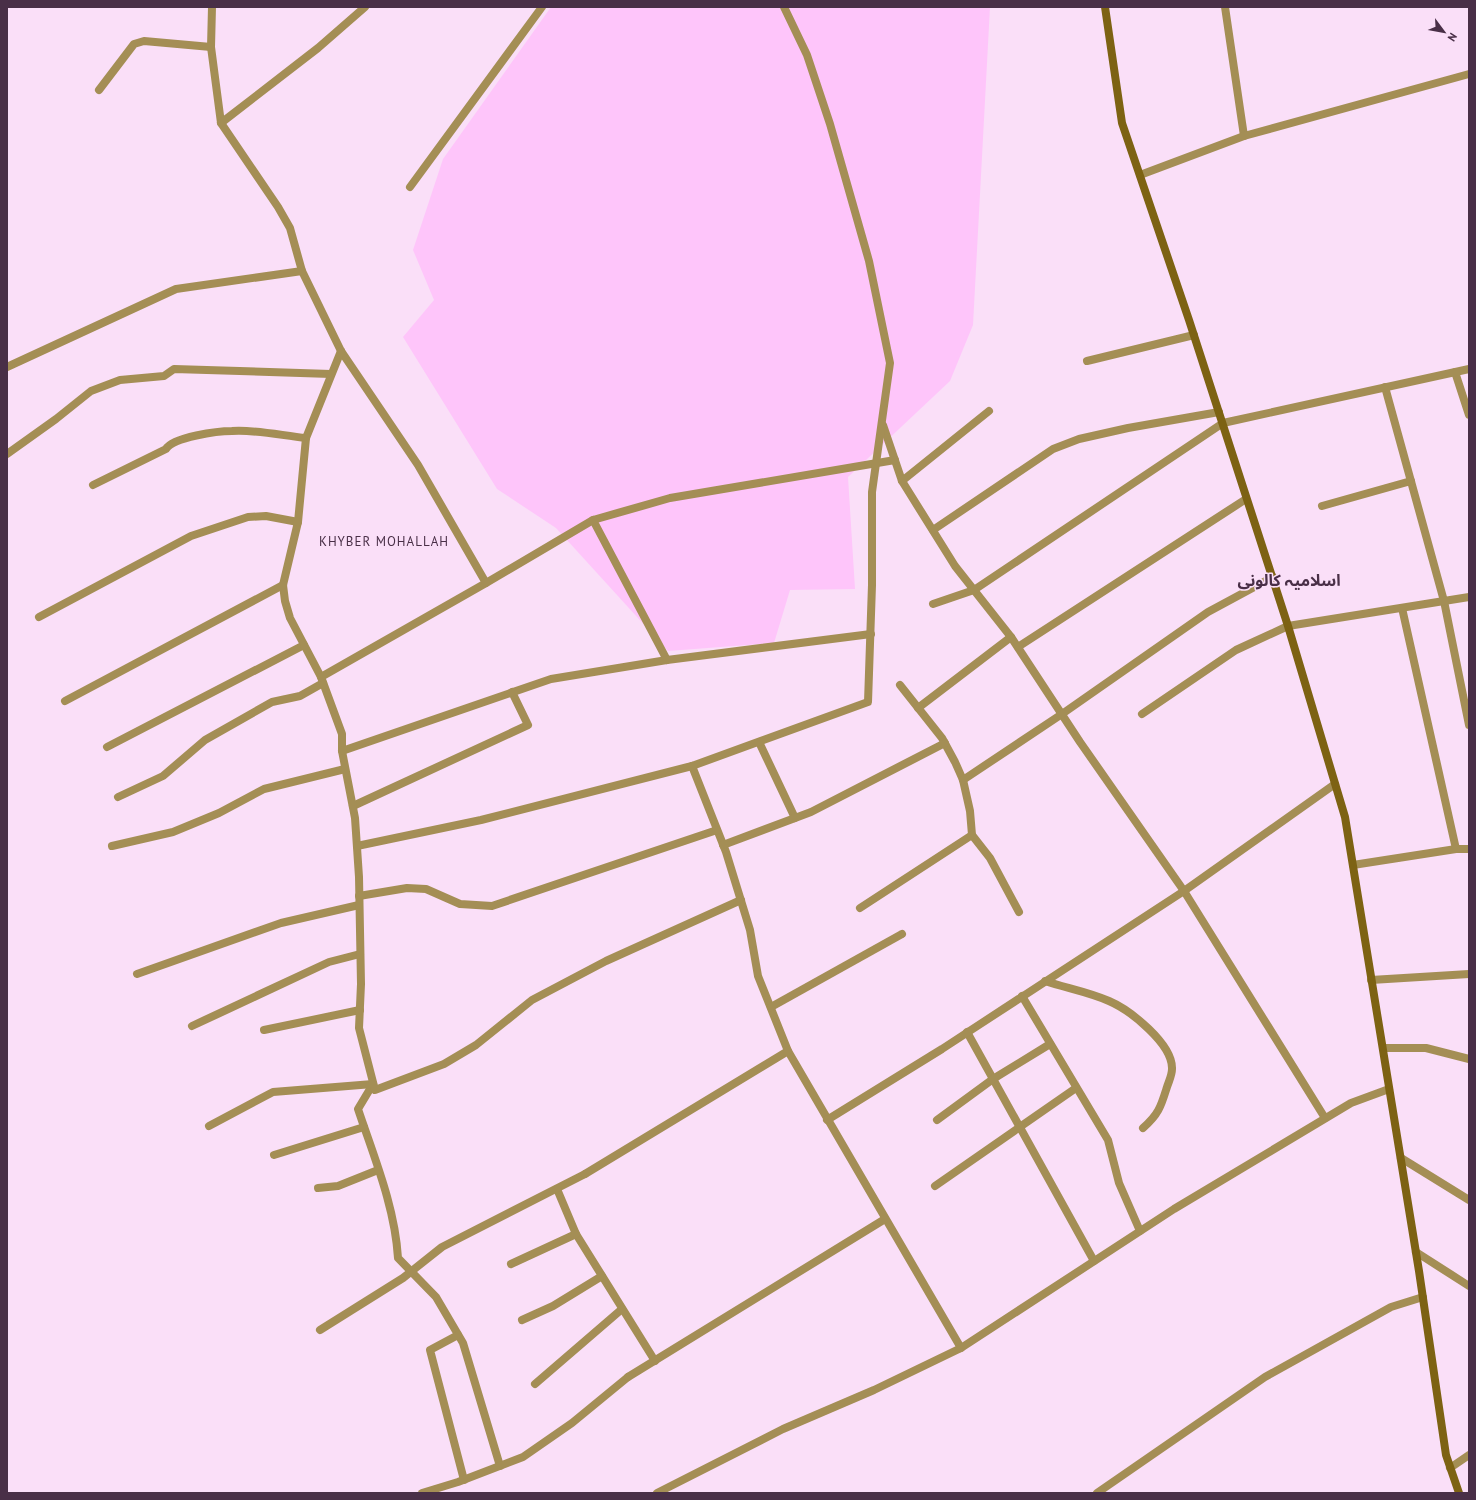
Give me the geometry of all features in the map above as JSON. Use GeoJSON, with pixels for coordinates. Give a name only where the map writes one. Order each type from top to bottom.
{"type":"FeatureCollection","features":[{"type":"Feature","properties":{"kind":"street"},"geometry":{"type":"LineString","coordinates":[[212,7],[211,47],[221,123],[278,207],[290,228],[302,271],[341,351],[418,465],[486,583]]}},
{"type":"Feature","properties":{"kind":"street"},"geometry":{"type":"LineString","coordinates":[[221,123],[318,48],[366,7]]}},
{"type":"Feature","properties":{"kind":"street"},"geometry":{"type":"LineString","coordinates":[[410,187],[542,7]]}},
{"type":"Feature","properties":{"kind":"street"},"geometry":{"type":"LineString","coordinates":[[357,846],[481,820],[692,766],[868,702],[872,492],[890,363],[869,261],[830,124],[807,55],[784,7]]}},
{"type":"Feature","properties":{"kind":"street"},"geometry":{"type":"LineString","coordinates":[[1105,7],[1122,123],[1194,335],[1246,499],[1273,577],[1345,817],[1416,1252],[1446,1455],[1459,1493]]}},
{"type":"Feature","properties":{"kind":"street"},"geometry":{"type":"LineString","coordinates":[[1225,7],[1244,136]]}},
{"type":"Feature","properties":{"kind":"street"},"geometry":{"type":"LineString","coordinates":[[99,90],[134,44],[144,41],[211,47]]}},
{"type":"Feature","properties":{"kind":"street"},"geometry":{"type":"LineString","coordinates":[[1140,175],[1244,136],[1469,74]]}},
{"type":"Feature","properties":{"kind":"street"},"geometry":{"type":"LineString","coordinates":[[7,367],[176,289],[302,271]]}},
{"type":"Feature","properties":{"kind":"street"},"geometry":{"type":"LineString","coordinates":[[1087,361],[1194,335]]}},
{"type":"Feature","properties":{"kind":"street"},"geometry":{"type":"LineString","coordinates":[[341,351],[306,438],[298,522],[283,585],[284,601],[290,618],[322,680],[342,734],[342,751],[353,806],[357,846],[360,954],[359,1028],[375,1090],[444,1064],[476,1045],[532,1000],[606,961],[741,900]]}},
{"type":"Feature","properties":{"kind":"street"},"geometry":{"type":"LineString","coordinates":[[7,454],[56,419],[91,391],[120,380],[164,376],[174,369],[331,374]]}},
{"type":"Feature","properties":{"kind":"street"},"geometry":{"type":"LineString","coordinates":[[934,604],[974,590],[1223,423],[1469,369]]}},
{"type":"Feature","properties":{"kind":"street"},"geometry":{"type":"LineString","coordinates":[[1455,372],[1469,415]]}},
{"type":"Feature","properties":{"kind":"street"},"geometry":{"type":"LineString","coordinates":[[1385,388],[1444,601],[1469,725]]}},
{"type":"Feature","properties":{"kind":"street"},"geometry":{"type":"LineString","coordinates":[[902,481],[989,411]]}},
{"type":"Feature","properties":{"kind":"street"},"geometry":{"type":"LineString","coordinates":[[933,530],[1054,450],[1079,440],[1128,428],[1219,412]]}},
{"type":"Feature","properties":{"kind":"street"},"geometry":{"type":"LineString","coordinates":[[882,423],[902,481],[955,566],[1011,637],[1184,891],[1325,1118]]}},
{"type":"Feature","properties":{"kind":"street"},"geometry":{"type":"LineString","coordinates":[[93,485],[166,449],[168,444],[188,437],[233,430],[306,438]]}},
{"type":"Feature","properties":{"kind":"street"},"geometry":{"type":"LineString","coordinates":[[118,797],[163,776],[205,740],[272,702],[300,696],[322,680],[593,520],[670,498],[895,460]]}},
{"type":"Feature","properties":{"kind":"street"},"geometry":{"type":"LineString","coordinates":[[1322,506],[1411,482]]}},
{"type":"Feature","properties":{"kind":"street"},"geometry":{"type":"LineString","coordinates":[[1018,647],[1246,499]]}},
{"type":"Feature","properties":{"kind":"street"},"geometry":{"type":"LineString","coordinates":[[39,618],[190,536],[248,517],[266,516],[298,522]]}},
{"type":"Feature","properties":{"kind":"street"},"geometry":{"type":"LineString","coordinates":[[593,520],[667,660]]}},
{"type":"Feature","properties":{"kind":"street"},"geometry":{"type":"LineString","coordinates":[[963,780],[1062,714],[1208,612],[1273,577]]}},
{"type":"Feature","properties":{"kind":"street"},"geometry":{"type":"LineString","coordinates":[[65,701],[283,585]]}},
{"type":"Feature","properties":{"kind":"street"},"geometry":{"type":"LineString","coordinates":[[1142,714],[1236,650],[1288,626],[1469,597]]}},
{"type":"Feature","properties":{"kind":"street"},"geometry":{"type":"LineString","coordinates":[[1402,608],[1456,849]]}},
{"type":"Feature","properties":{"kind":"street"},"geometry":{"type":"LineString","coordinates":[[342,751],[551,679],[667,660],[870,634]]}},
{"type":"Feature","properties":{"kind":"street"},"geometry":{"type":"LineString","coordinates":[[918,708],[1011,637]]}},
{"type":"Feature","properties":{"kind":"street"},"geometry":{"type":"LineString","coordinates":[[107,747],[304,644]]}},
{"type":"Feature","properties":{"kind":"street"},"geometry":{"type":"LineString","coordinates":[[900,685],[945,743],[963,780],[970,811],[972,835],[990,858],[1019,912]]}},
{"type":"Feature","properties":{"kind":"street"},"geometry":{"type":"LineString","coordinates":[[353,806],[528,726],[512,692]]}},
{"type":"Feature","properties":{"kind":"street"},"geometry":{"type":"LineString","coordinates":[[759,742],[795,818]]}},
{"type":"Feature","properties":{"kind":"street"},"geometry":{"type":"LineString","coordinates":[[723,845],[811,812],[945,743]]}},
{"type":"Feature","properties":{"kind":"street"},"geometry":{"type":"LineString","coordinates":[[692,766],[723,845],[741,900],[750,930],[758,976],[788,1051],[961,1348]]}},
{"type":"Feature","properties":{"kind":"street"},"geometry":{"type":"LineString","coordinates":[[112,846],[173,832],[218,814],[264,789],[346,769]]}},
{"type":"Feature","properties":{"kind":"street"},"geometry":{"type":"LineString","coordinates":[[827,1120],[967,1032],[1184,891],[1335,784]]}},
{"type":"Feature","properties":{"kind":"street"},"geometry":{"type":"LineString","coordinates":[[359,896],[407,888],[426,889],[460,904],[492,906],[717,830]]}},
{"type":"Feature","properties":{"kind":"street"},"geometry":{"type":"LineString","coordinates":[[860,908],[972,835]]}},
{"type":"Feature","properties":{"kind":"street"},"geometry":{"type":"LineString","coordinates":[[1353,865],[1456,849],[1469,849]]}},
{"type":"Feature","properties":{"kind":"street"},"geometry":{"type":"LineString","coordinates":[[137,974],[282,923],[359,905]]}},
{"type":"Feature","properties":{"kind":"street"},"geometry":{"type":"LineString","coordinates":[[770,1007],[902,934]]}},
{"type":"Feature","properties":{"kind":"street"},"geometry":{"type":"LineString","coordinates":[[192,1026],[329,962],[360,954]]}},
{"type":"Feature","properties":{"kind":"street"},"geometry":{"type":"LineString","coordinates":[[1372,980],[1469,974]]}},
{"type":"Feature","properties":{"kind":"street"},"geometry":{"type":"LineString","coordinates":[[1045,981],[1108,1001],[1120,1007],[1135,1017],[1160,1042],[1169,1056],[1172,1068],[1155,1117],[1143,1128]]}},
{"type":"Feature","properties":{"kind":"street"},"geometry":{"type":"LineString","coordinates":[[1022,996],[1108,1140],[1119,1183],[1140,1231]]}},
{"type":"Feature","properties":{"kind":"street"},"geometry":{"type":"LineString","coordinates":[[264,1030],[360,1010]]}},
{"type":"Feature","properties":{"kind":"street"},"geometry":{"type":"LineString","coordinates":[[967,1032],[1094,1261]]}},
{"type":"Feature","properties":{"kind":"street"},"geometry":{"type":"LineString","coordinates":[[936,1120],[993,1079],[1050,1044]]}},
{"type":"Feature","properties":{"kind":"street"},"geometry":{"type":"LineString","coordinates":[[1383,1048],[1426,1048],[1469,1059]]}},
{"type":"Feature","properties":{"kind":"street"},"geometry":{"type":"LineString","coordinates":[[320,1330],[412,1272],[442,1247],[585,1174],[788,1051]]}},
{"type":"Feature","properties":{"kind":"street"},"geometry":{"type":"LineString","coordinates":[[209,1126],[272,1092],[373,1084]]}},
{"type":"Feature","properties":{"kind":"street"},"geometry":{"type":"LineString","coordinates":[[373,1084],[358,1110],[378,1170],[397,1237],[398,1258],[436,1297],[462,1342],[500,1466]]}},
{"type":"Feature","properties":{"kind":"street"},"geometry":{"type":"LineString","coordinates":[[935,1186],[1076,1088]]}},
{"type":"Feature","properties":{"kind":"street"},"geometry":{"type":"LineString","coordinates":[[657,1493],[783,1429],[874,1390],[961,1348],[1140,1231],[1325,1118],[1351,1103],[1389,1089]]}},
{"type":"Feature","properties":{"kind":"street"},"geometry":{"type":"LineString","coordinates":[[274,1155],[364,1126]]}},
{"type":"Feature","properties":{"kind":"street"},"geometry":{"type":"LineString","coordinates":[[1400,1158],[1469,1200]]}},
{"type":"Feature","properties":{"kind":"street"},"geometry":{"type":"LineString","coordinates":[[318,1188],[338,1186],[378,1170]]}},
{"type":"Feature","properties":{"kind":"street"},"geometry":{"type":"LineString","coordinates":[[556,1189],[576,1234],[655,1361]]}},
{"type":"Feature","properties":{"kind":"street"},"geometry":{"type":"LineString","coordinates":[[422,1493],[464,1480],[523,1457],[572,1423],[628,1377],[885,1219]]}},
{"type":"Feature","properties":{"kind":"street"},"geometry":{"type":"LineString","coordinates":[[511,1264],[576,1234]]}},
{"type":"Feature","properties":{"kind":"street"},"geometry":{"type":"LineString","coordinates":[[1416,1252],[1469,1286]]}},
{"type":"Feature","properties":{"kind":"street"},"geometry":{"type":"LineString","coordinates":[[522,1320],[553,1306],[602,1276]]}},
{"type":"Feature","properties":{"kind":"street"},"geometry":{"type":"LineString","coordinates":[[1097,1493],[1266,1377],[1391,1307],[1423,1297]]}},
{"type":"Feature","properties":{"kind":"street"},"geometry":{"type":"LineString","coordinates":[[535,1384],[622,1309]]}},
{"type":"Feature","properties":{"kind":"street"},"geometry":{"type":"LineString","coordinates":[[458,1335],[430,1350],[464,1480]]}},
{"type":"Feature","properties":{"kind":"street"},"geometry":{"type":"LineString","coordinates":[[1450,1468],[1469,1455]]}},
{"type":"Feature","properties":{"kind":"shaded area"},"geometry":{"type":"Polygon","coordinates":[[[551,7],[990,7],[973,325],[950,381],[848,477],[855,589],[790,590],[774,643],[668,651],[556,528],[497,489],[403,337],[434,300],[413,250],[443,159],[551,7]]]}},
{"type":"Feature","properties":{"kind":"district","name":"KHYBER MOHALLAH"},"geometry":{"type":"Point","coordinates":[384,541]}},
{"type":"Feature","properties":{"kind":"district","name":"اسلامیہ کالونی"},"geometry":{"type":"Point","coordinates":[1289,580]}}]}
